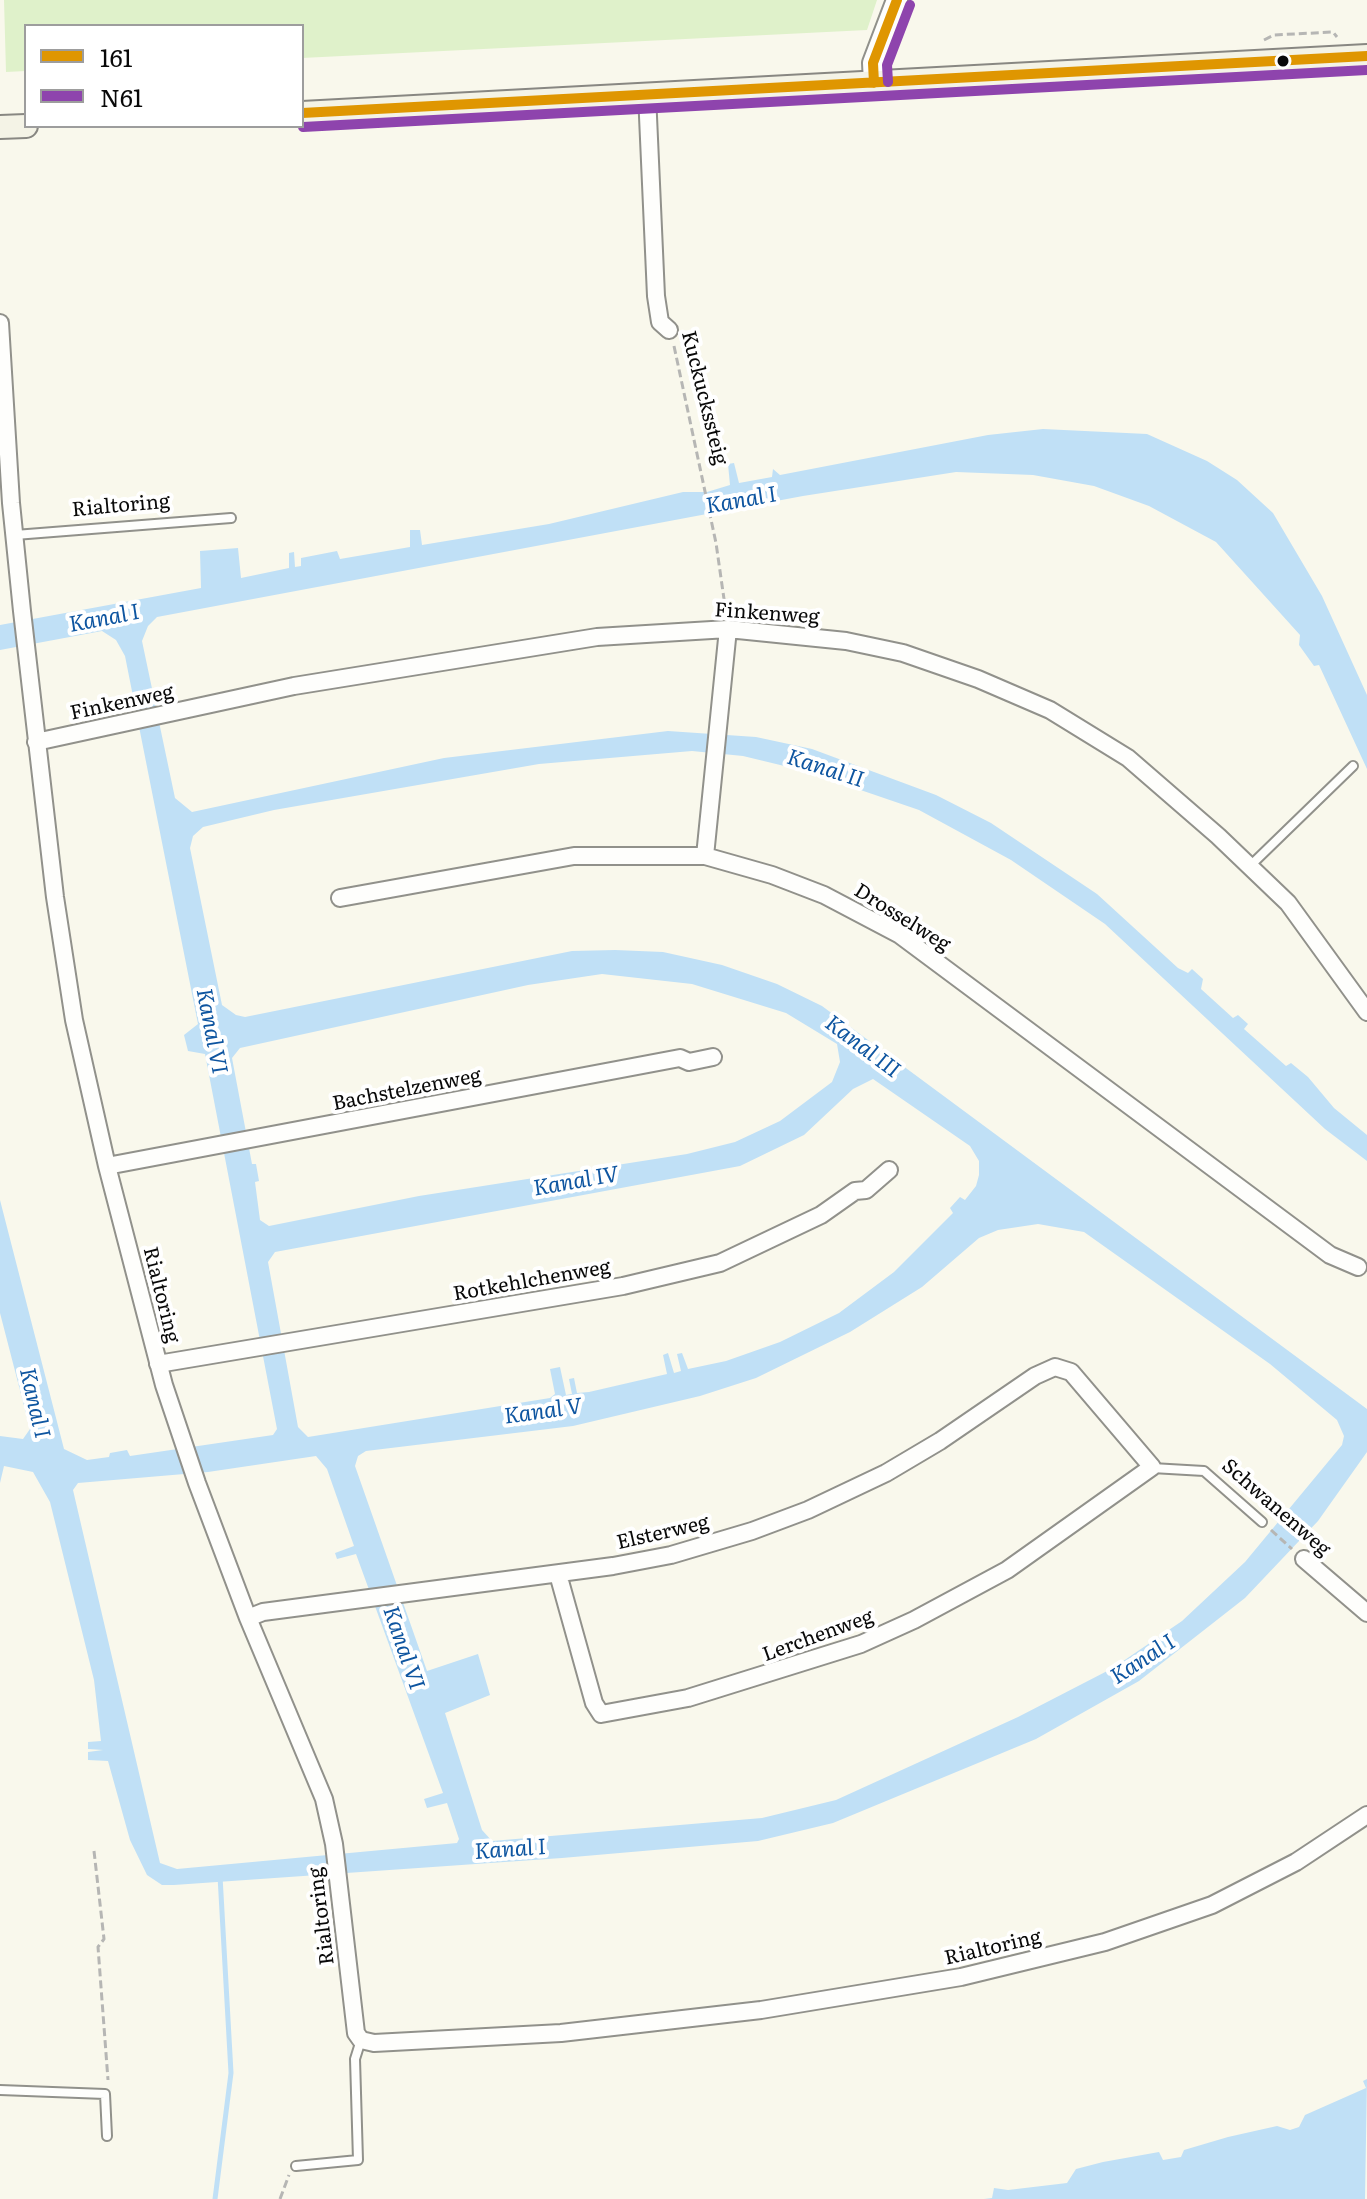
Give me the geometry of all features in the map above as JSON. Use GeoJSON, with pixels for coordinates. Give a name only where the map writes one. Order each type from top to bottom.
{"type":"FeatureCollection","features":[{"type":"Feature","properties":{"kind":"main road"},"geometry":{"type":"LineString","coordinates":[[304,113],[1367,56]]}},
{"type":"Feature","properties":{"kind":"main road"},"geometry":{"type":"LineString","coordinates":[[0,127],[24,126]]}},
{"type":"Feature","properties":{"kind":"street"},"geometry":{"type":"LineString","coordinates":[[874,83],[873,63],[897,0]]}},
{"type":"Feature","properties":{"kind":"street","name":"Kuckuckssteig"},"geometry":{"type":"LineString","coordinates":[[647,94],[656,296],[660,322],[669,330]]}},
{"type":"Feature","properties":{"kind":"street","name":"Rialtoring"},"geometry":{"type":"LineString","coordinates":[[0,323],[5,504],[15,535],[36,742],[66,977],[107,1166],[158,1364],[197,1483],[248,1618],[324,1799],[334,1844],[356,2033],[361,2040],[374,2043],[561,2033],[761,2010],[961,1977],[1105,1942],[1199,1910],[1266,1879],[1367,1815]]}},
{"type":"Feature","properties":{"kind":"street"},"geometry":{"type":"LineString","coordinates":[[705,856],[728,629]]}},
{"type":"Feature","properties":{"kind":"street","name":"Finkenweg"},"geometry":{"type":"LineString","coordinates":[[36,742],[294,686],[530,646],[663,631],[728,629],[812,635],[903,653],[978,679],[1050,710],[1128,758],[1251,865],[1305,924],[1367,1012]]}},
{"type":"Feature","properties":{"kind":"street","name":"Drosselweg"},"geometry":{"type":"LineString","coordinates":[[340,898],[574,856],[705,856],[772,875],[824,895],[885,926],[1330,1255],[1358,1267]]}},
{"type":"Feature","properties":{"kind":"street","name":"Bachstelzenweg"},"geometry":{"type":"LineString","coordinates":[[107,1166],[680,1058],[689,1062],[713,1057]]}},
{"type":"Feature","properties":{"kind":"street","name":"Rotkehlchenweg"},"geometry":{"type":"LineString","coordinates":[[158,1364],[623,1286],[720,1263],[821,1215],[855,1191],[866,1190],[889,1170]]}},
{"type":"Feature","properties":{"kind":"street","name":"Elsterweg"},"geometry":{"type":"LineString","coordinates":[[248,1618],[263,1612],[558,1574],[671,1555],[808,1510],[915,1457],[1047,1369],[1061,1367],[1071,1372],[1152,1467]]}},
{"type":"Feature","properties":{"kind":"street","name":"Lerchenweg"},"geometry":{"type":"LineString","coordinates":[[558,1574],[594,1703],[601,1714],[688,1698],[861,1644],[914,1620],[1007,1570],[1152,1467]]}},
{"type":"Feature","properties":{"kind":"street","name":"Schwanenweg"},"geometry":{"type":"LineString","coordinates":[[1304,1559],[1367,1613]]}},
{"type":"Feature","properties":{"kind":"lane","name":"Rialtoring"},"geometry":{"type":"LineString","coordinates":[[15,535],[231,518]]}},
{"type":"Feature","properties":{"kind":"lane"},"geometry":{"type":"LineString","coordinates":[[1251,865],[1353,766]]}},
{"type":"Feature","properties":{"kind":"lane","name":"Schwanenweg"},"geometry":{"type":"LineString","coordinates":[[1152,1467],[1204,1471],[1262,1522]]}},
{"type":"Feature","properties":{"kind":"lane","name":"Rialtoring"},"geometry":{"type":"LineString","coordinates":[[296,2166],[358,2160],[355,2059],[361,2040]]}},
{"type":"Feature","properties":{"kind":"lane"},"geometry":{"type":"LineString","coordinates":[[0,2090],[105,2094],[107,2136]]}},
{"type":"Feature","properties":{"kind":"path","name":"Kuckuckssteig"},"geometry":{"type":"LineString","coordinates":[[669,330],[704,479],[728,629]]}},
{"type":"Feature","properties":{"kind":"path","name":"Schwanenweg"},"geometry":{"type":"LineString","coordinates":[[1262,1522],[1304,1559]]}},
{"type":"Feature","properties":{"kind":"path"},"geometry":{"type":"LineString","coordinates":[[94,1851],[104,1939],[98,1947],[108,2091],[105,2094]]}},
{"type":"Feature","properties":{"kind":"path"},"geometry":{"type":"LineString","coordinates":[[280,2199],[296,2166]]}},
{"type":"Feature","properties":{"kind":"green space"},"geometry":{"type":"Polygon","coordinates":[[[4,0],[877,0],[867,30],[304,58],[304,24],[24,24],[24,71],[6,72],[4,0]]]}},
{"type":"Feature","properties":{"kind":"water"},"geometry":{"type":"Polygon","coordinates":[[[1043,429],[1147,434],[1207,461],[1237,480],[1273,513],[1322,596],[1367,695],[1367,769],[1319,665],[1314,666],[1299,645],[1300,635],[1216,542],[1149,506],[1094,486],[1033,475],[956,472],[803,496],[157,617],[148,626],[142,641],[175,798],[192,812],[444,758],[668,731],[756,737],[812,749],[936,795],[991,823],[1097,894],[1178,968],[1188,973],[1192,969],[1203,979],[1201,989],[1233,1018],[1238,1015],[1248,1024],[1244,1029],[1286,1066],[1291,1063],[1308,1077],[1334,1108],[1367,1135],[1367,1161],[1325,1129],[1105,924],[1011,860],[919,810],[805,771],[743,756],[692,751],[539,764],[274,810],[203,827],[193,836],[190,848],[222,1005],[245,1017],[572,951],[663,952],[722,965],[777,984],[822,1006],[1367,1409],[1367,1452],[1318,1521],[1245,1598],[1139,1681],[1036,1739],[833,1823],[758,1841],[562,1858],[162,1885],[147,1875],[130,1840],[108,1761],[88,1760],[88,1752],[103,1750],[88,1749],[88,1742],[101,1741],[94,1680],[50,1502],[33,1472],[4,1466],[0,1483],[0,1436],[23,1439],[30,1429],[0,1313],[0,1200],[64,1449],[87,1460],[109,1457],[110,1453],[127,1450],[130,1456],[273,1435],[277,1429],[205,1054],[188,1051],[184,1035],[198,1024],[125,656],[116,640],[102,631],[0,650],[0,625],[201,588],[200,551],[238,548],[241,578],[289,568],[289,553],[294,552],[295,567],[301,566],[301,558],[337,551],[340,559],[410,547],[410,530],[420,530],[422,545],[549,524],[683,492],[707,492],[730,485],[728,464],[734,463],[739,483],[772,477],[773,469],[780,475],[988,435],[1043,429]],[[602,974],[528,985],[240,1048],[232,1058],[252,1164],[256,1164],[259,1181],[255,1182],[260,1220],[269,1226],[419,1196],[687,1154],[735,1142],[780,1121],[832,1082],[840,1062],[837,1044],[786,1013],[692,984],[602,974]],[[873,1079],[853,1089],[804,1135],[740,1166],[275,1252],[268,1262],[298,1427],[308,1437],[550,1398],[555,1394],[550,1369],[560,1367],[566,1395],[572,1394],[569,1379],[574,1378],[577,1393],[589,1392],[667,1374],[663,1355],[668,1353],[674,1373],[681,1371],[677,1354],[682,1353],[688,1369],[726,1361],[780,1342],[839,1313],[894,1272],[953,1213],[950,1208],[960,1197],[965,1200],[976,1186],[979,1175],[979,1161],[970,1146],[873,1079]],[[1038,1224],[998,1230],[979,1238],[922,1287],[850,1332],[756,1378],[700,1396],[573,1426],[366,1451],[358,1456],[355,1466],[427,1671],[478,1654],[490,1695],[445,1713],[482,1830],[492,1841],[762,1818],[836,1800],[1018,1717],[1113,1668],[1182,1621],[1245,1562],[1342,1445],[1344,1436],[1337,1420],[1270,1364],[1084,1232],[1038,1224]],[[316,1456],[208,1472],[78,1483],[73,1490],[160,1863],[177,1869],[457,1843],[459,1839],[447,1803],[427,1808],[424,1799],[443,1793],[356,1554],[337,1559],[335,1553],[354,1546],[327,1469],[316,1456]]]}},
{"type":"Feature","properties":{"kind":"water"},"geometry":{"type":"Polygon","coordinates":[[[1367,2079],[1365,2199],[984,2199],[992,2198],[994,2188],[1008,2190],[1067,2183],[1076,2169],[1103,2162],[1159,2152],[1163,2160],[1181,2157],[1184,2150],[1228,2137],[1277,2126],[1290,2130],[1299,2127],[1305,2115],[1366,2088],[1363,2081],[1367,2079]]]}},
{"type":"Feature","properties":{"kind":"waterway"},"geometry":{"type":"LineString","coordinates":[[215,2199],[231,2073],[220,1876]]}},
{"type":"Feature","properties":{"kind":"transit line","name":"161"},"geometry":{"type":"LineString","coordinates":[[874,83],[873,63],[897,0]]}},
{"type":"Feature","properties":{"kind":"transit line","name":"N61"},"geometry":{"type":"LineString","coordinates":[[888,82],[887,65],[910,5]]}},
{"type":"Feature","properties":{"kind":"transit line","name":"161"},"geometry":{"type":"LineString","coordinates":[[304,113],[1367,56]]}},
{"type":"Feature","properties":{"kind":"transit line","name":"N61"},"geometry":{"type":"LineString","coordinates":[[304,127],[1367,70]]}},
{"type":"Feature","properties":{"kind":"water label","name":"Kanal I"},"geometry":{"type":"Point","coordinates":[741,501]}},
{"type":"Feature","properties":{"kind":"water label","name":"Kanal I"},"geometry":{"type":"Point","coordinates":[104,619]}},
{"type":"Feature","properties":{"kind":"water label","name":"Kanal II"},"geometry":{"type":"Point","coordinates":[825,769]}},
{"type":"Feature","properties":{"kind":"water label","name":"Kanal VI"},"geometry":{"type":"Point","coordinates":[211,1031]}},
{"type":"Feature","properties":{"kind":"water label","name":"Kanal III"},"geometry":{"type":"Point","coordinates":[862,1047]}},
{"type":"Feature","properties":{"kind":"water label","name":"Kanal IV"},"geometry":{"type":"Point","coordinates":[576,1182]}},
{"type":"Feature","properties":{"kind":"water label","name":"Kanal I"},"geometry":{"type":"Point","coordinates":[34,1403]}},
{"type":"Feature","properties":{"kind":"water label","name":"Kanal V"},"geometry":{"type":"Point","coordinates":[543,1412]}},
{"type":"Feature","properties":{"kind":"water label","name":"Kanal VI"},"geometry":{"type":"Point","coordinates":[403,1648]}},
{"type":"Feature","properties":{"kind":"water label","name":"Kanal I"},"geometry":{"type":"Point","coordinates":[1143,1660]}},
{"type":"Feature","properties":{"kind":"water label","name":"Kanal I"},"geometry":{"type":"Point","coordinates":[510,1850]}}]}
